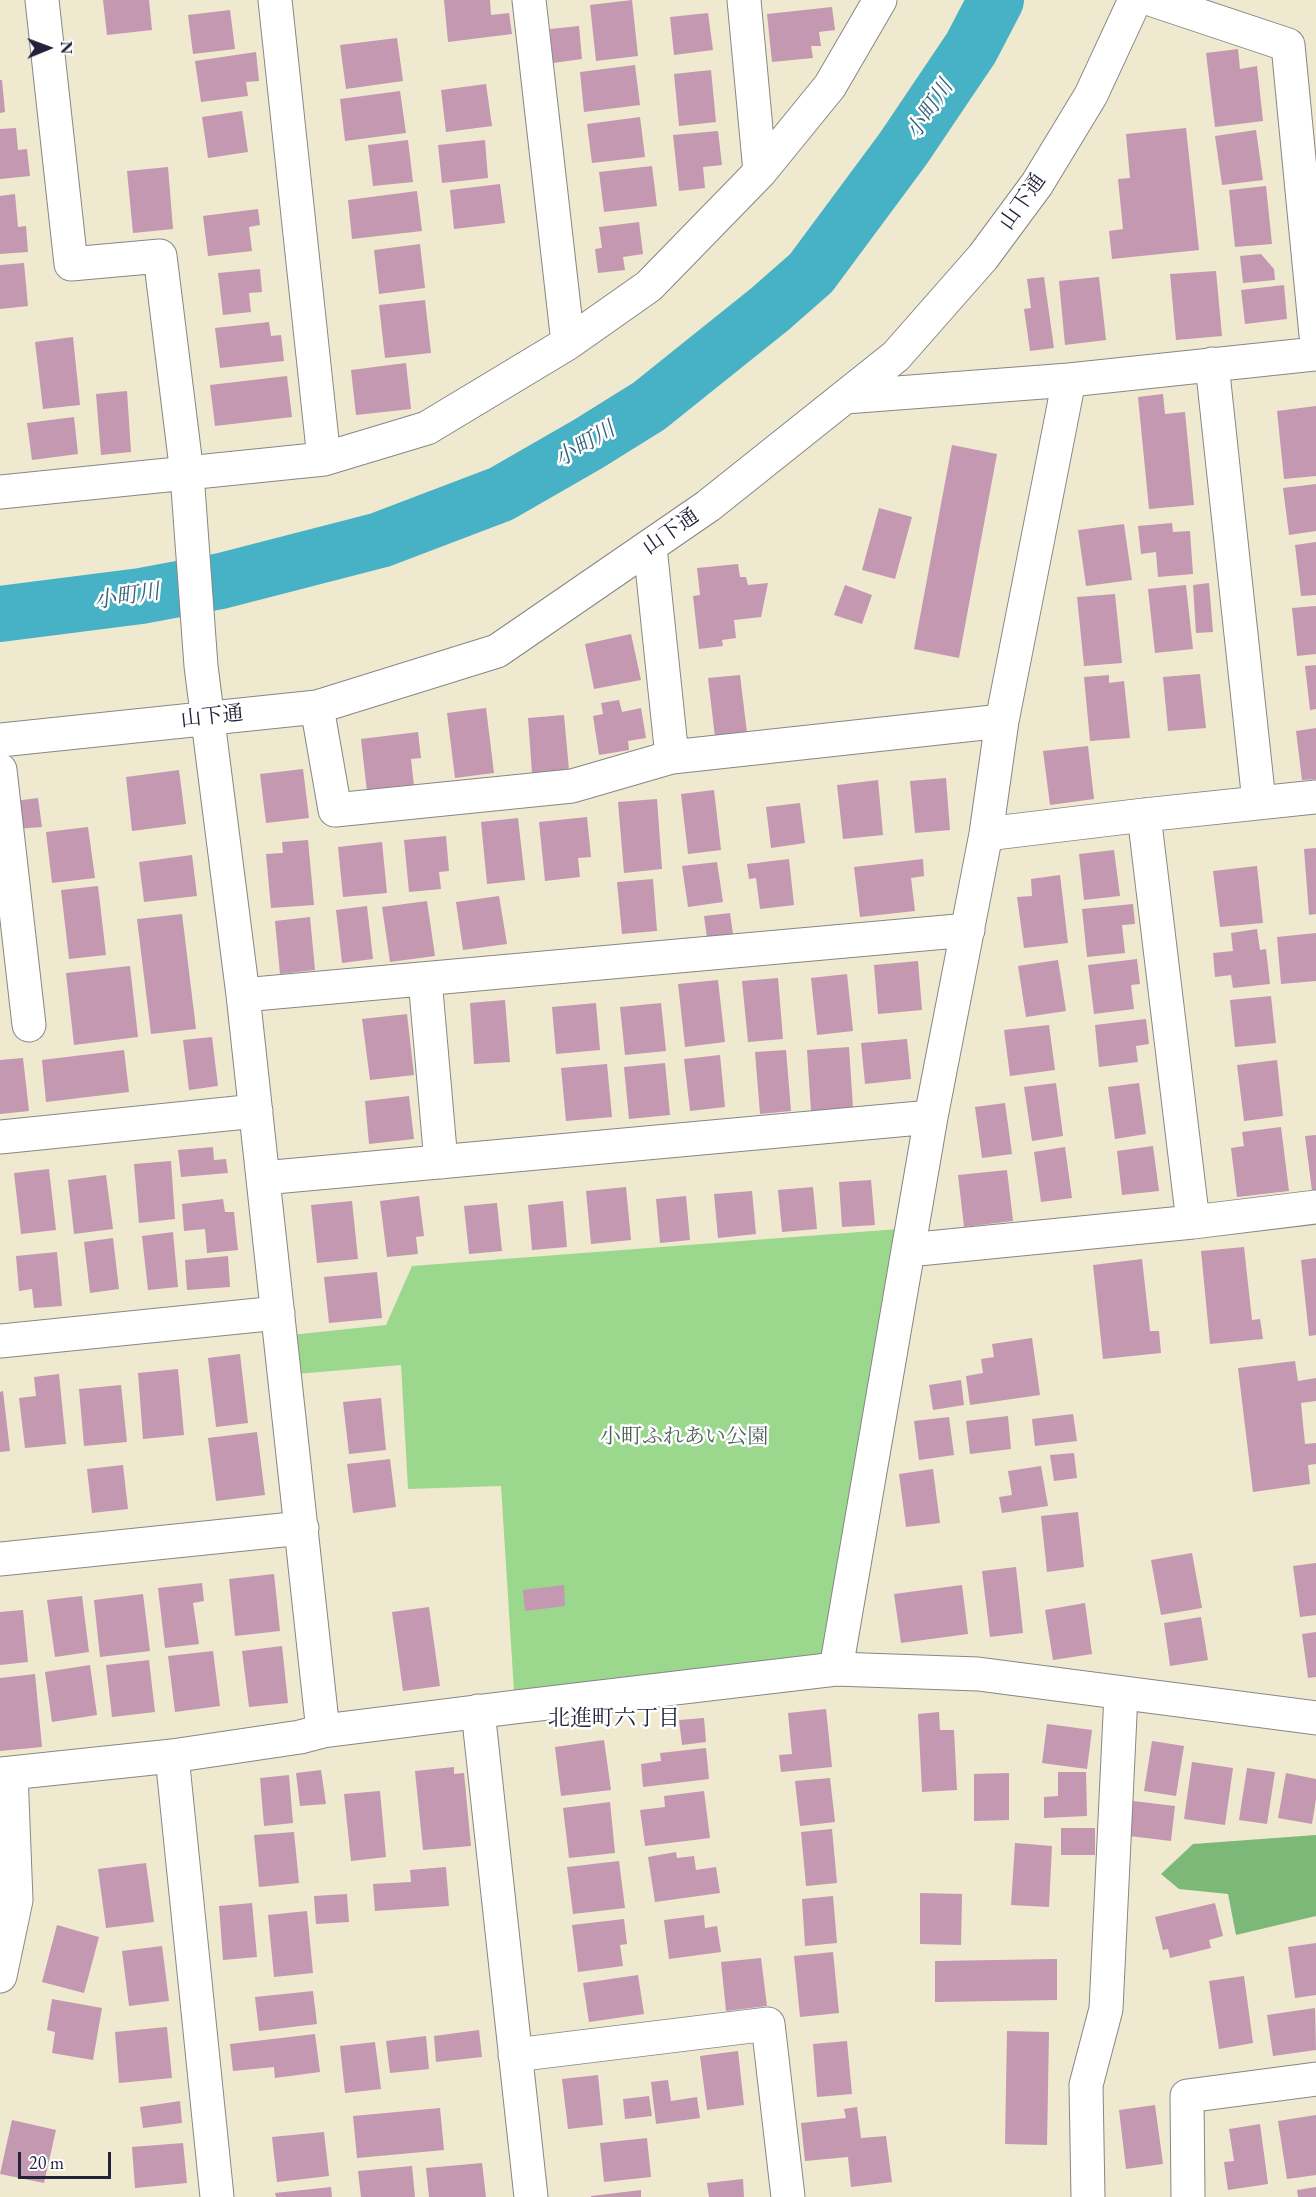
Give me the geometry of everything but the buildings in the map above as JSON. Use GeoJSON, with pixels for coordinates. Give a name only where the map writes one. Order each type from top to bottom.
{"type":"FeatureCollection","features":[{"type":"Feature","properties":{"kind":"street"},"geometry":{"type":"LineString","coordinates":[[42,0],[71,264],[160,256],[188,474],[190,531],[201,666],[243,995],[323,1731]]}},
{"type":"Feature","properties":{"kind":"street"},"geometry":{"type":"LineString","coordinates":[[275,0],[324,459]]}},
{"type":"Feature","properties":{"kind":"street"},"geometry":{"type":"LineString","coordinates":[[529,0],[568,343]]}},
{"type":"Feature","properties":{"kind":"street"},"geometry":{"type":"LineString","coordinates":[[744,0],[760,172]]}},
{"type":"Feature","properties":{"kind":"street"},"geometry":{"type":"LineString","coordinates":[[0,492],[324,459],[427,428],[568,343],[649,286],[760,172],[830,87],[880,0]]}},
{"type":"Feature","properties":{"kind":"street","name":"山下通"},"geometry":{"type":"LineString","coordinates":[[0,740],[317,707],[497,651],[708,506],[896,356],[983,257],[1030,193],[1091,95],[1135,0]]}},
{"type":"Feature","properties":{"kind":"street"},"geometry":{"type":"LineString","coordinates":[[1153,0],[1288,45],[1316,335]]}},
{"type":"Feature","properties":{"kind":"street"},"geometry":{"type":"LineString","coordinates":[[845,397],[1069,380],[1316,354]]}},
{"type":"Feature","properties":{"kind":"street"},"geometry":{"type":"LineString","coordinates":[[1212,364],[1259,802]]}},
{"type":"Feature","properties":{"kind":"street"},"geometry":{"type":"LineString","coordinates":[[836,1669],[931,1117],[986,834],[1002,721],[1069,380]]}},
{"type":"Feature","properties":{"kind":"street"},"geometry":{"type":"LineString","coordinates":[[650,547],[672,757]]}},
{"type":"Feature","properties":{"kind":"street"},"geometry":{"type":"LineString","coordinates":[[317,707],[334,810],[572,786],[672,757],[1002,721]]}},
{"type":"Feature","properties":{"kind":"street"},"geometry":{"type":"LineString","coordinates":[[0,770],[28,1025]]}},
{"type":"Feature","properties":{"kind":"street"},"geometry":{"type":"LineString","coordinates":[[986,834],[1144,814],[1316,797]]}},
{"type":"Feature","properties":{"kind":"street"},"geometry":{"type":"LineString","coordinates":[[1144,814],[1193,1222]]}},
{"type":"Feature","properties":{"kind":"street"},"geometry":{"type":"LineString","coordinates":[[243,995],[968,930]]}},
{"type":"Feature","properties":{"kind":"street"},"geometry":{"type":"LineString","coordinates":[[425,979],[441,1162]]}},
{"type":"Feature","properties":{"kind":"street"},"geometry":{"type":"LineString","coordinates":[[0,1137],[256,1111]]}},
{"type":"Feature","properties":{"kind":"street"},"geometry":{"type":"LineString","coordinates":[[263,1178],[931,1117]]}},
{"type":"Feature","properties":{"kind":"street"},"geometry":{"type":"LineString","coordinates":[[908,1250],[1193,1222],[1316,1207]]}},
{"type":"Feature","properties":{"kind":"street"},"geometry":{"type":"LineString","coordinates":[[0,1341],[278,1313]]}},
{"type":"Feature","properties":{"kind":"street"},"geometry":{"type":"LineString","coordinates":[[0,1559],[302,1528]]}},
{"type":"Feature","properties":{"kind":"street"},"geometry":{"type":"LineString","coordinates":[[0,1976],[16,1900],[6,1774],[172,1756],[300,1737],[323,1731],[478,1711],[836,1669],[978,1674],[1316,1718]]}},
{"type":"Feature","properties":{"kind":"street"},"geometry":{"type":"LineString","coordinates":[[1088,2197],[1086,2085],[1106,2009],[1121,1694]]}},
{"type":"Feature","properties":{"kind":"street"},"geometry":{"type":"LineString","coordinates":[[478,1711],[531,2197]]}},
{"type":"Feature","properties":{"kind":"street"},"geometry":{"type":"LineString","coordinates":[[172,1756],[217,2197]]}},
{"type":"Feature","properties":{"kind":"street"},"geometry":{"type":"LineString","coordinates":[[514,2055],[768,2024],[788,2197]]}},
{"type":"Feature","properties":{"kind":"street"},"geometry":{"type":"LineString","coordinates":[[1188,2197],[1187,2096],[1316,2079]]}},
{"type":"Feature","properties":{"kind":"green space","name":"小町ふれあい公園"},"geometry":{"type":"Polygon","coordinates":[[[912,1228],[836,1669],[515,1707],[501,1486],[408,1489],[401,1365],[285,1375],[281,1336],[386,1325],[412,1266],[912,1228]]]}},
{"type":"Feature","properties":{"kind":"green space"},"geometry":{"type":"Polygon","coordinates":[[[1316,1835],[1316,1916],[1236,1935],[1228,1894],[1179,1889],[1161,1874],[1193,1844],[1316,1835]]]}},
{"type":"Feature","properties":{"kind":"waterway","name":"小町川"},"geometry":{"type":"LineString","coordinates":[[0,614],[141,596],[221,581],[380,540],[501,494],[588,444],[649,406],[770,309],[811,273],[903,149],[971,48],[996,0]]}},
{"type":"Feature","properties":{"kind":"district","name":"北進町六丁目"},"geometry":{"type":"Point","coordinates":[614,1719]}}]}
